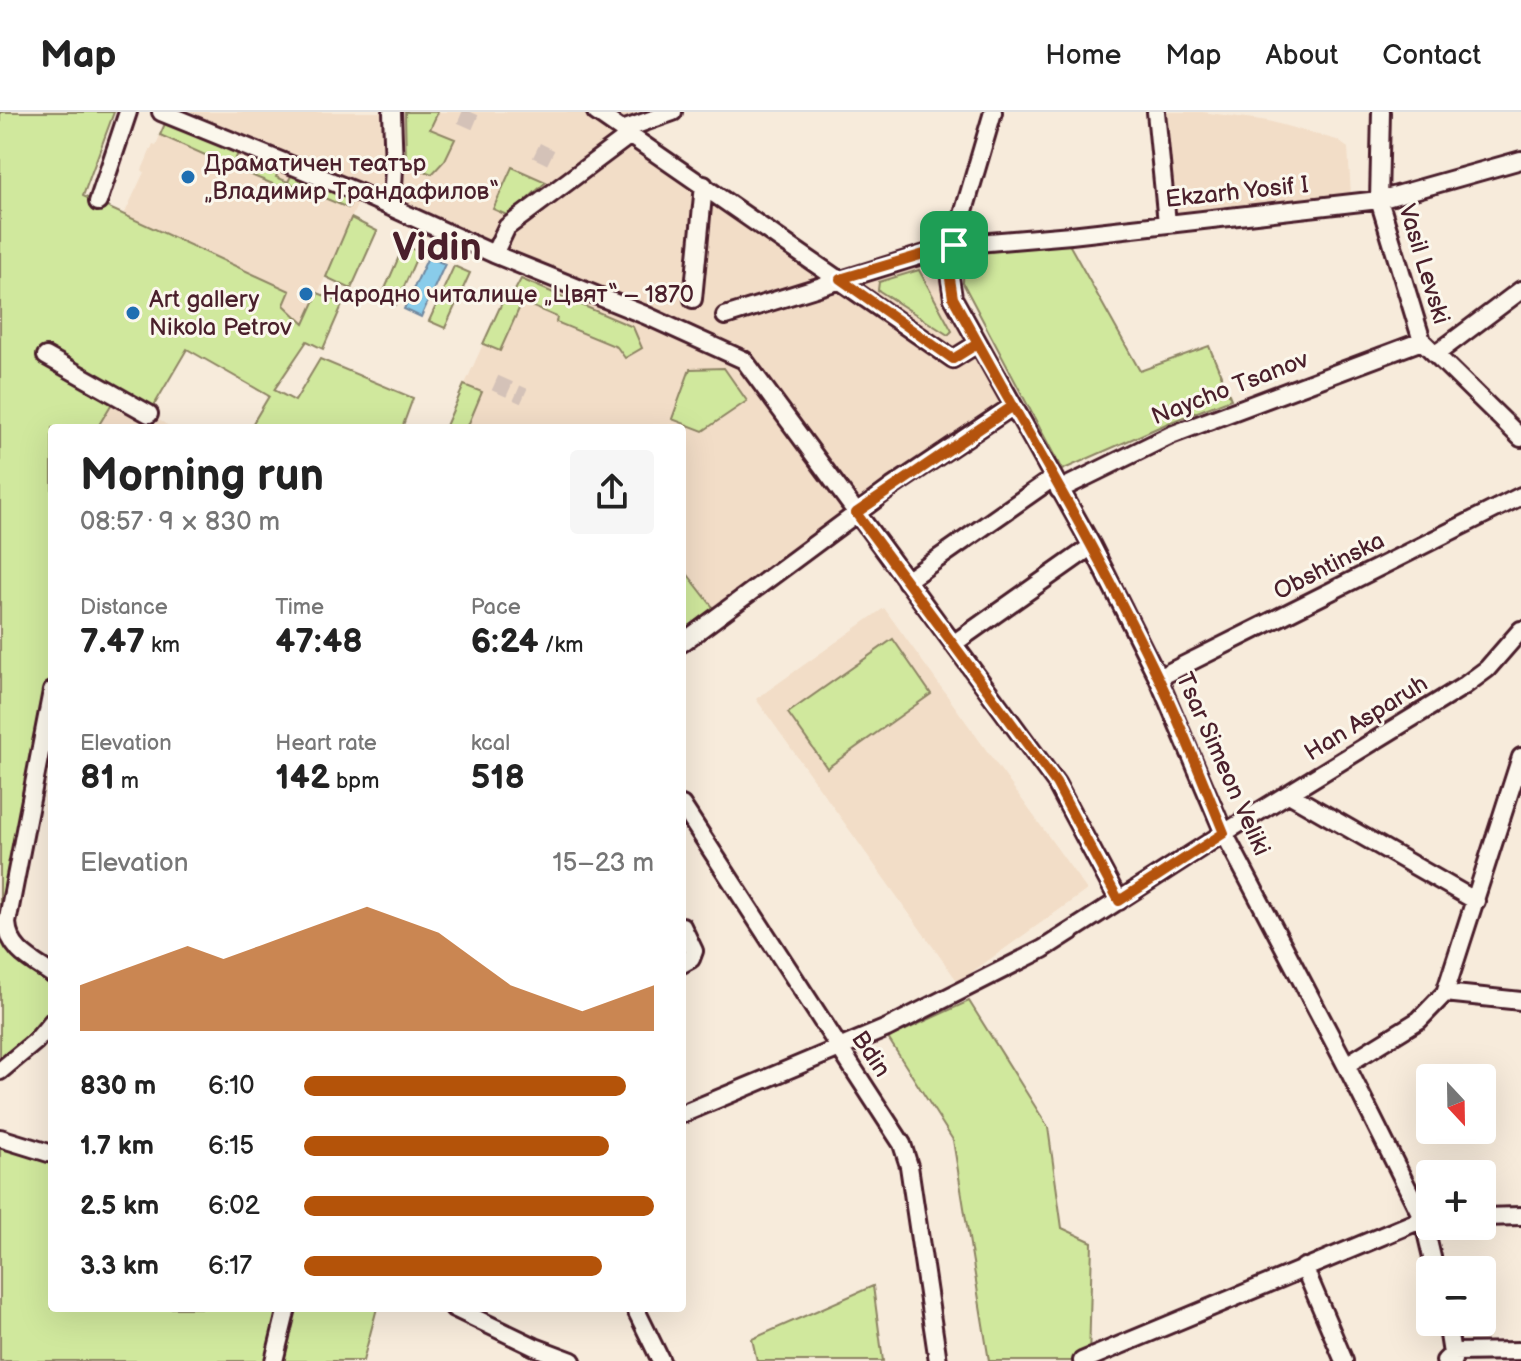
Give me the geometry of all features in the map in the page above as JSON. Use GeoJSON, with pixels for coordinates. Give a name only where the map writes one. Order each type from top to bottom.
{"type":"FeatureCollection","features":[{"type":"Feature","properties":{"kind":"street"},"geometry":{"type":"LineString","coordinates":[[98,202],[128,112]]}},
{"type":"Feature","properties":{"kind":"street"},"geometry":{"type":"LineString","coordinates":[[161,112],[392,207],[494,254],[744,360],[1056,783],[1119,901]]}},
{"type":"Feature","properties":{"kind":"street"},"geometry":{"type":"LineString","coordinates":[[392,112],[392,207]]}},
{"type":"Feature","properties":{"kind":"street"},"geometry":{"type":"LineString","coordinates":[[598,112],[953,359],[977,344]]}},
{"type":"Feature","properties":{"kind":"street"},"geometry":{"type":"LineString","coordinates":[[494,254],[507,227],[626,133],[673,112]]}},
{"type":"Feature","properties":{"kind":"street"},"geometry":{"type":"LineString","coordinates":[[954,245],[993,112]]}},
{"type":"Feature","properties":{"kind":"street"},"geometry":{"type":"LineString","coordinates":[[1156,112],[1167,223]]}},
{"type":"Feature","properties":{"kind":"street","name":"Vasil Levski"},"geometry":{"type":"LineString","coordinates":[[1381,112],[1379,200],[1422,341],[1521,438]]}},
{"type":"Feature","properties":{"kind":"street","name":"Ekzarh Yosif I"},"geometry":{"type":"LineString","coordinates":[[725,316],[954,245],[1379,200],[1521,160]]}},
{"type":"Feature","properties":{"kind":"street"},"geometry":{"type":"LineString","coordinates":[[693,299],[704,185]]}},
{"type":"Feature","properties":{"kind":"street","name":"Tsar Simeon Veliki"},"geometry":{"type":"LineString","coordinates":[[954,245],[949,272],[953,298],[1092,546],[1158,678],[1224,833],[1416,1198]]}},
{"type":"Feature","properties":{"kind":"street"},"geometry":{"type":"LineString","coordinates":[[1436,354],[1521,290]]}},
{"type":"Feature","properties":{"kind":"street","name":"Naycho Tsanov"},"geometry":{"type":"LineString","coordinates":[[906,581],[951,549],[1056,484],[1171,435],[1422,341]]}},
{"type":"Feature","properties":{"kind":"street"},"geometry":{"type":"LineString","coordinates":[[46,356],[149,414]]}},
{"type":"Feature","properties":{"kind":"street"},"geometry":{"type":"LineString","coordinates":[[686,640],[892,487],[1013,406]]}},
{"type":"Feature","properties":{"kind":"street","name":"Obshtinska"},"geometry":{"type":"LineString","coordinates":[[1158,678],[1521,496]]}},
{"type":"Feature","properties":{"kind":"street"},"geometry":{"type":"LineString","coordinates":[[953,644],[1092,546]]}},
{"type":"Feature","properties":{"kind":"street","name":"Han Asparuh"},"geometry":{"type":"LineString","coordinates":[[686,1112],[839,1049],[984,981],[1043,949],[1224,833],[1464,686],[1487,669],[1521,630]]}},
{"type":"Feature","properties":{"kind":"street"},"geometry":{"type":"LineString","coordinates":[[48,736],[7,923],[10,942],[15,948],[48,971]]}},
{"type":"Feature","properties":{"kind":"street"},"geometry":{"type":"LineString","coordinates":[[1346,1065],[1419,1020],[1445,993],[1521,757]]}},
{"type":"Feature","properties":{"kind":"street"},"geometry":{"type":"LineString","coordinates":[[1289,794],[1476,901]]}},
{"type":"Feature","properties":{"kind":"street","name":"Bdin"},"geometry":{"type":"LineString","coordinates":[[686,811],[902,1144],[909,1166],[938,1361]]}},
{"type":"Feature","properties":{"kind":"street"},"geometry":{"type":"LineString","coordinates":[[686,932],[694,951],[686,962]]}},
{"type":"Feature","properties":{"kind":"street"},"geometry":{"type":"LineString","coordinates":[[1445,993],[1521,1001]]}},
{"type":"Feature","properties":{"kind":"street"},"geometry":{"type":"LineString","coordinates":[[0,1071],[48,1027]]}},
{"type":"Feature","properties":{"kind":"street"},"geometry":{"type":"LineString","coordinates":[[0,1138],[48,1153]]}},
{"type":"Feature","properties":{"kind":"street"},"geometry":{"type":"LineString","coordinates":[[1496,1217],[1521,1216]]}},
{"type":"Feature","properties":{"kind":"street"},"geometry":{"type":"LineString","coordinates":[[1082,1361],[1416,1223]]}},
{"type":"Feature","properties":{"kind":"street"},"geometry":{"type":"LineString","coordinates":[[1304,1267],[1344,1361]]}},
{"type":"Feature","properties":{"kind":"street"},"geometry":{"type":"LineString","coordinates":[[274,1361],[286,1312]]}},
{"type":"Feature","properties":{"kind":"street"},"geometry":{"type":"LineString","coordinates":[[462,1312],[572,1361]]}},
{"type":"Feature","properties":{"kind":"street"},"geometry":{"type":"LineString","coordinates":[[637,1312],[661,1361]]}},
{"type":"Feature","properties":{"kind":"street"},"geometry":{"type":"LineString","coordinates":[[1448,1336],[1450,1358],[1521,1351]]}},
{"type":"Feature","properties":{"kind":"shaded area"},"geometry":{"type":"Polygon","coordinates":[[[174,112],[671,112],[623,129],[840,279],[954,245],[949,272],[1013,406],[719,615],[686,571],[686,424],[447,424],[505,296],[511,298],[527,268],[362,194],[304,325],[284,305],[289,291],[124,215],[153,144],[156,145],[167,119],[174,112]]]}},
{"type":"Feature","properties":{"kind":"shaded area"},"geometry":{"type":"Polygon","coordinates":[[[1165,112],[1202,112],[1268,121],[1337,140],[1348,148],[1351,195],[1174,212],[1165,112]]]}},
{"type":"Feature","properties":{"kind":"shaded area"},"geometry":{"type":"Polygon","coordinates":[[[116,394],[165,424],[99,424],[116,394]]]}},
{"type":"Feature","properties":{"kind":"shaded area"},"geometry":{"type":"Polygon","coordinates":[[[884,608],[1087,890],[958,982],[756,699],[884,608]]]}},
{"type":"Feature","properties":{"kind":"green space"},"geometry":{"type":"Polygon","coordinates":[[[0,112],[114,112],[83,196],[290,291],[284,305],[304,324],[318,293],[343,303],[323,349],[307,341],[274,390],[295,401],[320,359],[413,398],[403,424],[252,424],[269,396],[187,349],[149,414],[117,395],[99,424],[48,424],[48,713],[8,933],[48,970],[48,1026],[0,1071],[0,112]]]}},
{"type":"Feature","properties":{"kind":"green space"},"geometry":{"type":"Polygon","coordinates":[[[405,112],[438,112],[430,129],[455,139],[445,160],[432,174],[406,164],[405,112]]]}},
{"type":"Feature","properties":{"kind":"green space"},"geometry":{"type":"Polygon","coordinates":[[[167,119],[240,149],[232,167],[160,135],[167,119]]]}},
{"type":"Feature","properties":{"kind":"green space"},"geometry":{"type":"Polygon","coordinates":[[[254,153],[281,164],[276,177],[288,182],[292,174],[352,200],[348,208],[289,183],[285,189],[246,173],[254,153]]]}},
{"type":"Feature","properties":{"kind":"green space"},"geometry":{"type":"Polygon","coordinates":[[[512,167],[546,182],[509,216],[493,209],[512,167]]]}},
{"type":"Feature","properties":{"kind":"green space"},"geometry":{"type":"Polygon","coordinates":[[[351,218],[377,231],[351,289],[326,277],[351,218]]]}},
{"type":"Feature","properties":{"kind":"green space"},"geometry":{"type":"Polygon","coordinates":[[[1069,244],[1140,371],[1209,346],[1231,399],[1062,470],[963,283],[964,254],[1069,244]]]}},
{"type":"Feature","properties":{"kind":"green space"},"geometry":{"type":"Polygon","coordinates":[[[404,245],[419,252],[396,305],[381,298],[404,245]]]}},
{"type":"Feature","properties":{"kind":"green space"},"geometry":{"type":"Polygon","coordinates":[[[454,266],[470,273],[445,328],[429,321],[454,266]]]}},
{"type":"Feature","properties":{"kind":"green space"},"geometry":{"type":"Polygon","coordinates":[[[919,270],[952,331],[948,335],[878,290],[879,282],[919,270]]]}},
{"type":"Feature","properties":{"kind":"green space"},"geometry":{"type":"Polygon","coordinates":[[[521,279],[633,327],[642,348],[625,358],[617,347],[556,322],[557,317],[522,302],[500,351],[483,344],[505,296],[511,298],[521,279]]]}},
{"type":"Feature","properties":{"kind":"green space"},"geometry":{"type":"Polygon","coordinates":[[[724,368],[747,401],[703,431],[672,419],[690,369],[724,368]]]}},
{"type":"Feature","properties":{"kind":"green space"},"geometry":{"type":"Polygon","coordinates":[[[464,385],[482,392],[469,424],[447,424],[464,385]]]}},
{"type":"Feature","properties":{"kind":"green space"},"geometry":{"type":"Polygon","coordinates":[[[686,572],[719,615],[686,640],[686,572]]]}},
{"type":"Feature","properties":{"kind":"green space"},"geometry":{"type":"Polygon","coordinates":[[[893,639],[931,694],[827,768],[788,713],[893,639]]]}},
{"type":"Feature","properties":{"kind":"green space"},"geometry":{"type":"Polygon","coordinates":[[[969,1001],[1048,1127],[1062,1228],[1092,1242],[1089,1361],[989,1361],[953,1140],[888,1038],[969,1001]]]}},
{"type":"Feature","properties":{"kind":"green space"},"geometry":{"type":"Polygon","coordinates":[[[0,1138],[48,1153],[48,1312],[376,1312],[363,1361],[0,1361],[0,1138]]]}},
{"type":"Feature","properties":{"kind":"green space"},"geometry":{"type":"Polygon","coordinates":[[[873,1286],[883,1361],[757,1361],[752,1339],[873,1286]]]}},
{"type":"Feature","properties":{"kind":"water"},"geometry":{"type":"Polygon","coordinates":[[[428,257],[445,264],[421,317],[404,309],[428,257]]]}},
{"type":"Feature","properties":{"kind":"tunnel"},"geometry":{"type":"LineString","coordinates":[[465,126],[471,112]]}},
{"type":"Feature","properties":{"kind":"tunnel"},"geometry":{"type":"LineString","coordinates":[[540,161],[548,145]]}},
{"type":"Feature","properties":{"kind":"tunnel"},"geometry":{"type":"LineString","coordinates":[[495,383],[524,396]]}},
{"type":"Feature","properties":{"kind":"place","name":"Драматичен театър „Владимир Трандафилов“"},"geometry":{"type":"Point","coordinates":[188,177]}},
{"type":"Feature","properties":{"kind":"place","name":"Народно читалище „Цвят“ – 1870"},"geometry":{"type":"Point","coordinates":[306,294]}},
{"type":"Feature","properties":{"kind":"place","name":"Art gallery Nikola Petrov"},"geometry":{"type":"Point","coordinates":[133,313]}},
{"type":"Feature","properties":{"kind":"district","name":"Vidin"},"geometry":{"type":"Point","coordinates":[437,248]}},
{"type":"Feature","properties":{"kind":"route"},"geometry":{"type":"LineString","coordinates":[[954,245],[840,279],[953,359],[977,344],[1013,406],[1059,490],[1092,546],[1158,678],[1224,833],[1119,901],[1056,783],[856,513],[1013,406],[953,298],[949,272],[954,245]]}}]}
